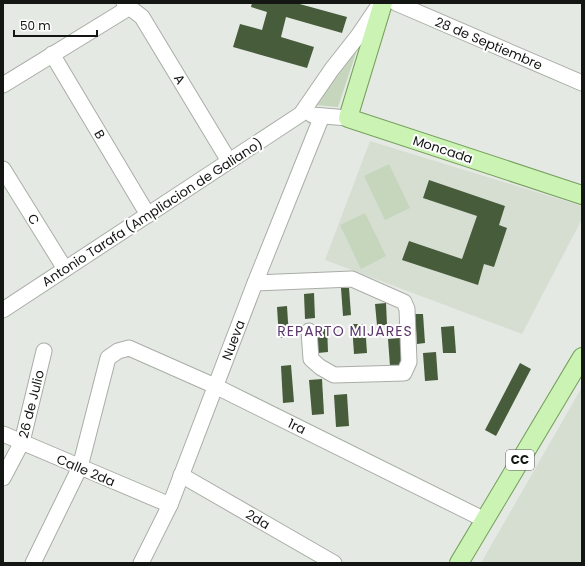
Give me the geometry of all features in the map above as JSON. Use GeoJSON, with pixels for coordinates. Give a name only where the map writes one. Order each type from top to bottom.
{"type":"FeatureCollection","features":[{"type":"Feature","properties":{"kind":"main road"},"geometry":{"type":"LineString","coordinates":[[348,118],[382,3]]}},
{"type":"Feature","properties":{"kind":"main road","name":"Moncada"},"geometry":{"type":"LineString","coordinates":[[348,118],[582,195]]}},
{"type":"Feature","properties":{"kind":"main road","name":"CC"},"geometry":{"type":"LineString","coordinates":[[459,563],[582,357]]}},
{"type":"Feature","properties":{"kind":"street"},"geometry":{"type":"LineString","coordinates":[[301,114],[332,69],[382,3]]}},
{"type":"Feature","properties":{"kind":"street","name":"28 de Septiembre"},"geometry":{"type":"LineString","coordinates":[[396,3],[582,82]]}},
{"type":"Feature","properties":{"kind":"street"},"geometry":{"type":"LineString","coordinates":[[3,84],[127,5]]}},
{"type":"Feature","properties":{"kind":"street","name":"A"},"geometry":{"type":"LineString","coordinates":[[127,5],[142,17],[229,161]]}},
{"type":"Feature","properties":{"kind":"street"},"geometry":{"type":"LineString","coordinates":[[353,42],[364,43],[368,51]]}},
{"type":"Feature","properties":{"kind":"street","name":"B"},"geometry":{"type":"LineString","coordinates":[[52,54],[148,214]]}},
{"type":"Feature","properties":{"kind":"street","name":"Antonio Tarafa (Ampliacion de Galiano)"},"geometry":{"type":"LineString","coordinates":[[3,310],[301,114]]}},
{"type":"Feature","properties":{"kind":"street","name":"Moncada"},"geometry":{"type":"LineString","coordinates":[[301,114],[348,118]]}},
{"type":"Feature","properties":{"kind":"street","name":"Nueva"},"geometry":{"type":"LineString","coordinates":[[141,563],[170,505],[215,386],[322,116]]}},
{"type":"Feature","properties":{"kind":"street","name":"C"},"geometry":{"type":"LineString","coordinates":[[3,169],[65,269]]}},
{"type":"Feature","properties":{"kind":"street"},"geometry":{"type":"LineString","coordinates":[[255,284],[352,279],[404,302],[408,309],[409,362],[404,373],[334,375],[320,367],[311,359],[309,331]]}},
{"type":"Feature","properties":{"kind":"street","name":"1ra"},"geometry":{"type":"LineString","coordinates":[[80,467],[108,358],[118,351],[129,348],[215,386],[485,520]]}},
{"type":"Feature","properties":{"kind":"street","name":"26 de Julio"},"geometry":{"type":"LineString","coordinates":[[3,478],[22,442],[44,351]]}},
{"type":"Feature","properties":{"kind":"street","name":"Calle 2da"},"geometry":{"type":"LineString","coordinates":[[3,434],[170,505]]}},
{"type":"Feature","properties":{"kind":"street"},"geometry":{"type":"LineString","coordinates":[[33,563],[80,467]]}},
{"type":"Feature","properties":{"kind":"street","name":"2da"},"geometry":{"type":"LineString","coordinates":[[181,475],[334,563]]}},
{"type":"Feature","properties":{"kind":"shaded area"},"geometry":{"type":"Polygon","coordinates":[[[370,141],[582,206],[582,219],[522,334],[325,260],[370,141]]]}},
{"type":"Feature","properties":{"kind":"shaded area"},"geometry":{"type":"Polygon","coordinates":[[[582,387],[582,563],[481,563],[582,387]]]}},
{"type":"Feature","properties":{"kind":"green space"},"geometry":{"type":"Polygon","coordinates":[[[357,50],[338,107],[315,105],[357,50]]]}},
{"type":"Feature","properties":{"kind":"green space"},"geometry":{"type":"Polygon","coordinates":[[[389,164],[410,208],[385,220],[364,176],[389,164]]]}},
{"type":"Feature","properties":{"kind":"green space"},"geometry":{"type":"Polygon","coordinates":[[[365,213],[386,256],[361,269],[340,225],[365,213]]]}},
{"type":"Feature","properties":{"kind":"building"},"geometry":{"type":"Polygon","coordinates":[[[252,3],[296,3],[347,17],[342,33],[286,17],[281,37],[314,47],[307,68],[233,47],[240,24],[262,30],[267,12],[251,7],[252,3]]]}},
{"type":"Feature","properties":{"kind":"building"},"geometry":{"type":"Polygon","coordinates":[[[429,180],[505,206],[499,225],[507,228],[494,267],[484,264],[478,285],[402,260],[409,241],[462,259],[477,216],[423,198],[429,180]]]}},
{"type":"Feature","properties":{"kind":"building"},"geometry":{"type":"Polygon","coordinates":[[[341,288],[349,288],[351,315],[343,316],[341,288]]]}},
{"type":"Feature","properties":{"kind":"building"},"geometry":{"type":"Polygon","coordinates":[[[314,293],[315,318],[305,319],[304,294],[314,293]]]}},
{"type":"Feature","properties":{"kind":"building"},"geometry":{"type":"Polygon","coordinates":[[[386,303],[387,325],[377,325],[375,304],[386,303]]]}},
{"type":"Feature","properties":{"kind":"building"},"geometry":{"type":"Polygon","coordinates":[[[287,306],[289,337],[279,338],[277,307],[287,306]]]}},
{"type":"Feature","properties":{"kind":"building"},"geometry":{"type":"Polygon","coordinates":[[[415,314],[423,314],[425,343],[417,344],[415,314]]]}},
{"type":"Feature","properties":{"kind":"building"},"geometry":{"type":"Polygon","coordinates":[[[352,324],[365,324],[367,353],[354,354],[352,324]]]}},
{"type":"Feature","properties":{"kind":"building"},"geometry":{"type":"Polygon","coordinates":[[[327,326],[328,352],[318,353],[317,327],[327,326]]]}},
{"type":"Feature","properties":{"kind":"building"},"geometry":{"type":"Polygon","coordinates":[[[454,326],[456,353],[443,353],[441,327],[454,326]]]}},
{"type":"Feature","properties":{"kind":"building"},"geometry":{"type":"Polygon","coordinates":[[[400,338],[402,366],[390,366],[388,339],[400,338]]]}},
{"type":"Feature","properties":{"kind":"building"},"geometry":{"type":"Polygon","coordinates":[[[436,352],[438,380],[425,381],[423,353],[436,352]]]}},
{"type":"Feature","properties":{"kind":"building"},"geometry":{"type":"Polygon","coordinates":[[[520,363],[531,369],[496,436],[485,430],[520,363]]]}},
{"type":"Feature","properties":{"kind":"building"},"geometry":{"type":"Polygon","coordinates":[[[291,365],[294,402],[283,403],[281,366],[291,365]]]}},
{"type":"Feature","properties":{"kind":"building"},"geometry":{"type":"Polygon","coordinates":[[[322,379],[324,414],[312,415],[309,380],[322,379]]]}},
{"type":"Feature","properties":{"kind":"building"},"geometry":{"type":"Polygon","coordinates":[[[347,394],[349,426],[336,427],[334,395],[347,394]]]}},
{"type":"Feature","properties":{"kind":"district","name":"REPARTO MIJARES"},"geometry":{"type":"Point","coordinates":[345,331]}}]}
